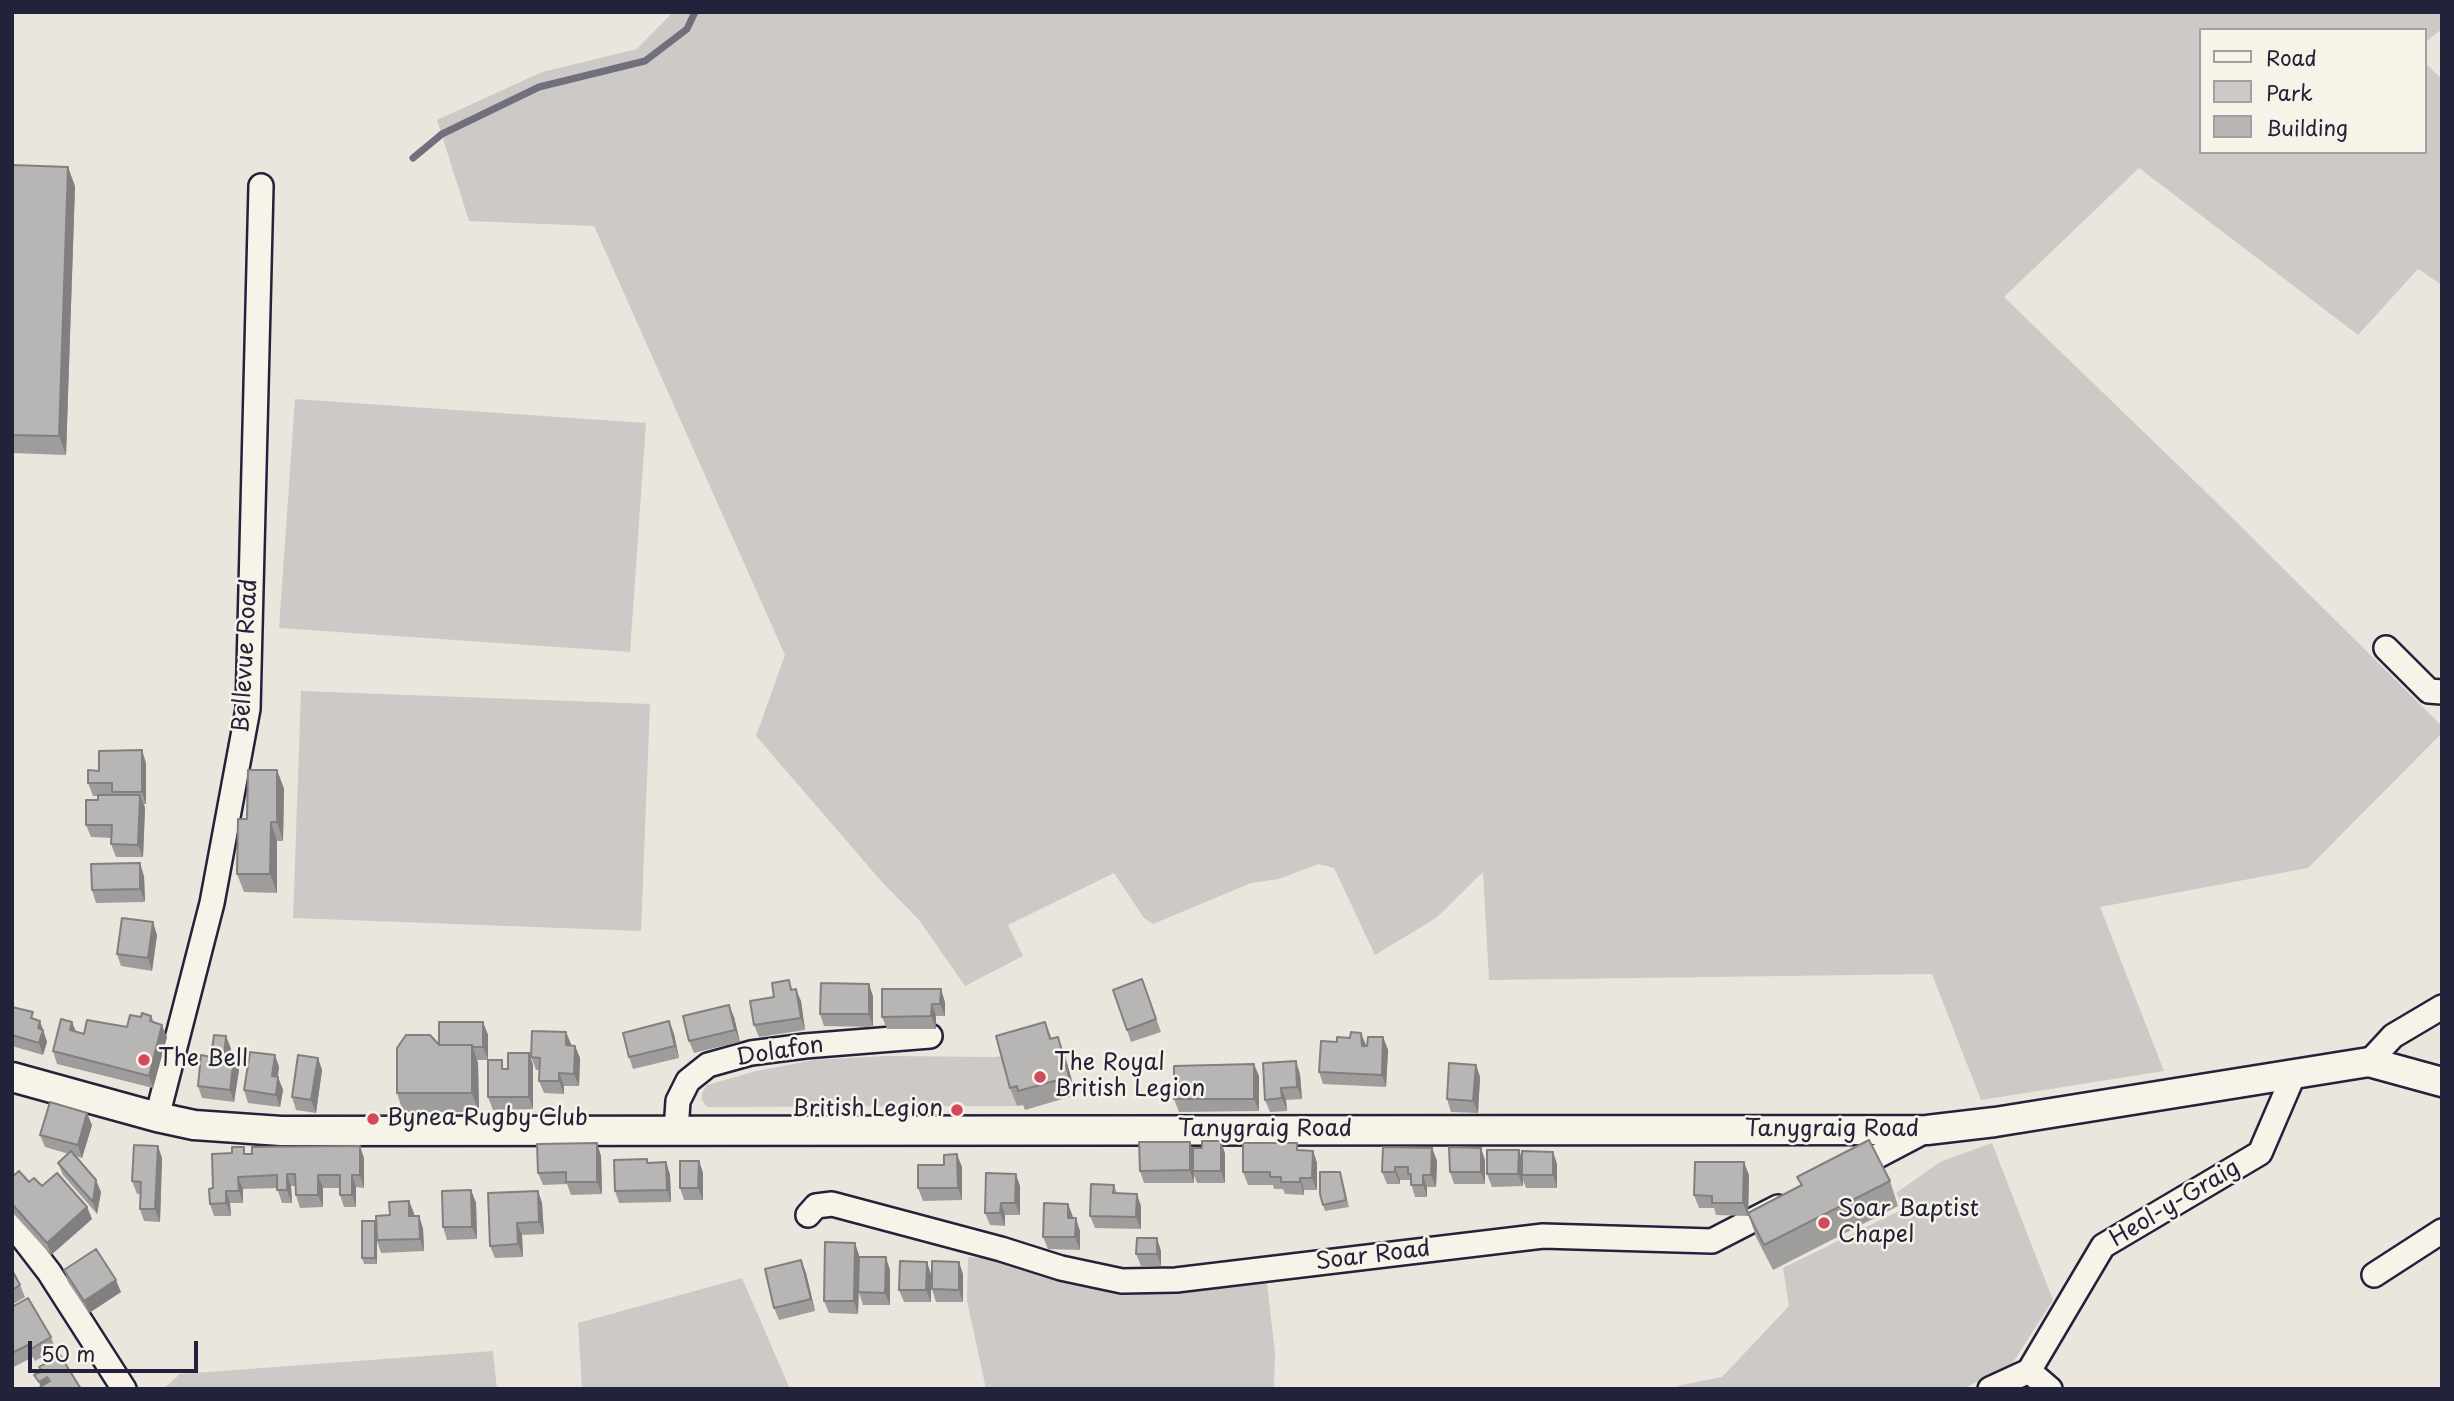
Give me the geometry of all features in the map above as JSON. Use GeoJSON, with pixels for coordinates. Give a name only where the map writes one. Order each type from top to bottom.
{"type":"FeatureCollection","features":[{"type":"Feature","properties":{"kind":"main road","name":"Tanygraig Road"},"geometry":{"type":"LineString","coordinates":[[12,1077],[194,1125],[281,1131],[1927,1130],[1994,1122],[2369,1062]]}},
{"type":"Feature","properties":{"kind":"main road"},"geometry":{"type":"LineString","coordinates":[[2369,1062],[2442,1082]]}},
{"type":"Feature","properties":{"kind":"street","name":"Bellevue Road"},"geometry":{"type":"LineString","coordinates":[[157,1117],[212,904],[248,709],[261,186]]}},
{"type":"Feature","properties":{"kind":"street"},"geometry":{"type":"LineString","coordinates":[[2386,648],[2429,691],[2442,692]]}},
{"type":"Feature","properties":{"kind":"street"},"geometry":{"type":"LineString","coordinates":[[2369,1062],[2393,1036],[2442,1007]]}},
{"type":"Feature","properties":{"kind":"street","name":"Dolafon"},"geometry":{"type":"LineString","coordinates":[[676,1131],[678,1101],[688,1081],[708,1065],[751,1053],[930,1036]]}},
{"type":"Feature","properties":{"kind":"street","name":"Heol-y-Graig"},"geometry":{"type":"LineString","coordinates":[[2029,1371],[2104,1246],[2260,1153],[2294,1074]]}},
{"type":"Feature","properties":{"kind":"street"},"geometry":{"type":"LineString","coordinates":[[1828,1182],[1927,1130]]}},
{"type":"Feature","properties":{"kind":"street","name":"Soar Road"},"geometry":{"type":"LineString","coordinates":[[808,1215],[816,1206],[832,1204],[1001,1249],[1061,1268],[1122,1281],[1176,1280],[1543,1236],[1713,1241],[1793,1200]]}},
{"type":"Feature","properties":{"kind":"street"},"geometry":{"type":"LineString","coordinates":[[12,1224],[49,1272],[124,1389]]}},
{"type":"Feature","properties":{"kind":"street"},"geometry":{"type":"LineString","coordinates":[[2374,1275],[2442,1231]]}},
{"type":"Feature","properties":{"kind":"street"},"geometry":{"type":"LineString","coordinates":[[1990,1389],[2029,1371],[2050,1389]]}},
{"type":"Feature","properties":{"kind":"green space"},"geometry":{"type":"Polygon","coordinates":[[[673,12],[2442,12],[2442,29],[2426,41],[2426,28],[2198,28],[2198,154],[2426,154],[2426,64],[2442,79],[2442,285],[2418,269],[2358,335],[2139,168],[2004,297],[2442,726],[2442,733],[2308,868],[2100,907],[2164,1071],[1981,1100],[1932,974],[1489,980],[1483,872],[1436,918],[1375,955],[1334,868],[1318,864],[1279,879],[1251,883],[1153,924],[1144,918],[1114,873],[1008,925],[1023,956],[965,986],[919,920],[882,882],[756,736],[785,655],[594,226],[469,221],[437,120],[542,72],[637,49],[673,12]]]}},
{"type":"Feature","properties":{"kind":"green space"},"geometry":{"type":"Polygon","coordinates":[[[295,399],[646,423],[630,652],[279,628],[295,399]]]}},
{"type":"Feature","properties":{"kind":"green space"},"geometry":{"type":"Polygon","coordinates":[[[301,691],[650,704],[641,931],[293,918],[301,691]]]}},
{"type":"Feature","properties":{"kind":"green space"},"geometry":{"type":"Polygon","coordinates":[[[1003,1055],[1017,1106],[707,1107],[702,1100],[702,1093],[707,1085],[756,1071],[814,1060],[1003,1055]]]}},
{"type":"Feature","properties":{"kind":"green space"},"geometry":{"type":"Polygon","coordinates":[[[1992,1143],[2053,1300],[2012,1364],[1963,1389],[1674,1389],[1681,1385],[1722,1377],[1789,1306],[1783,1268],[1905,1208],[1896,1193],[1940,1162],[1992,1143]]]}},
{"type":"Feature","properties":{"kind":"green space"},"geometry":{"type":"Polygon","coordinates":[[[968,1257],[1188,1285],[1267,1283],[1275,1353],[1274,1389],[986,1389],[967,1301],[968,1257]]]}},
{"type":"Feature","properties":{"kind":"green space"},"geometry":{"type":"Polygon","coordinates":[[[742,1278],[790,1389],[582,1389],[578,1323],[742,1278]]]}},
{"type":"Feature","properties":{"kind":"green space"},"geometry":{"type":"Polygon","coordinates":[[[493,1351],[497,1389],[163,1389],[180,1374],[493,1351]]]}},
{"type":"Feature","properties":{"kind":"building"},"geometry":{"type":"Polygon","coordinates":[[[12,165],[68,167],[59,436],[12,435],[12,165]]]}},
{"type":"Feature","properties":{"kind":"building"},"geometry":{"type":"Polygon","coordinates":[[[142,750],[142,792],[112,792],[112,783],[88,783],[88,770],[99,771],[99,751],[142,750]]]}},
{"type":"Feature","properties":{"kind":"building"},"geometry":{"type":"Polygon","coordinates":[[[248,770],[277,770],[277,822],[271,822],[270,874],[237,874],[238,819],[247,819],[248,770]]]}},
{"type":"Feature","properties":{"kind":"building"},"geometry":{"type":"Polygon","coordinates":[[[98,795],[140,795],[138,845],[111,844],[112,825],[86,825],[86,800],[98,800],[98,795]]]}},
{"type":"Feature","properties":{"kind":"building"},"geometry":{"type":"Polygon","coordinates":[[[140,863],[140,889],[92,890],[91,864],[140,863]]]}},
{"type":"Feature","properties":{"kind":"building"},"geometry":{"type":"Polygon","coordinates":[[[122,918],[153,922],[148,958],[117,954],[122,918]]]}},
{"type":"Feature","properties":{"kind":"building"},"geometry":{"type":"Polygon","coordinates":[[[1142,979],[1156,1019],[1127,1030],[1113,990],[1142,979]]]}},
{"type":"Feature","properties":{"kind":"building"},"geometry":{"type":"Polygon","coordinates":[[[789,980],[791,990],[796,989],[801,1018],[754,1025],[750,1001],[774,997],[772,983],[789,980]]]}},
{"type":"Feature","properties":{"kind":"building"},"geometry":{"type":"Polygon","coordinates":[[[821,983],[869,984],[869,1014],[820,1014],[821,983]]]}},
{"type":"Feature","properties":{"kind":"building"},"geometry":{"type":"Polygon","coordinates":[[[882,989],[941,989],[940,1004],[932,1004],[931,1016],[882,1017],[882,989]]]}},
{"type":"Feature","properties":{"kind":"building"},"geometry":{"type":"Polygon","coordinates":[[[729,1005],[735,1030],[689,1041],[683,1016],[729,1005]]]}},
{"type":"Feature","properties":{"kind":"building"},"geometry":{"type":"Polygon","coordinates":[[[12,1007],[33,1012],[31,1018],[40,1021],[38,1028],[43,1030],[39,1043],[12,1035],[12,1007]]]}},
{"type":"Feature","properties":{"kind":"building"},"geometry":{"type":"Polygon","coordinates":[[[142,1013],[151,1016],[150,1021],[162,1025],[149,1076],[53,1051],[61,1019],[72,1022],[70,1030],[84,1034],[87,1020],[127,1027],[130,1015],[141,1017],[142,1013]]]}},
{"type":"Feature","properties":{"kind":"building"},"geometry":{"type":"Polygon","coordinates":[[[669,1021],[675,1046],[629,1057],[623,1033],[669,1021]]]}},
{"type":"Feature","properties":{"kind":"building"},"geometry":{"type":"Polygon","coordinates":[[[439,1022],[483,1022],[483,1047],[439,1045],[439,1022]]]}},
{"type":"Feature","properties":{"kind":"building","name":"The Royal British Legion"},"geometry":{"type":"Polygon","coordinates":[[[1045,1022],[1050,1039],[1058,1037],[1069,1077],[1018,1091],[1017,1086],[1010,1088],[996,1036],[1045,1022]]]}},
{"type":"Feature","properties":{"kind":"building"},"geometry":{"type":"Polygon","coordinates":[[[532,1031],[566,1032],[566,1045],[575,1046],[574,1074],[559,1073],[559,1081],[539,1081],[540,1058],[531,1057],[532,1031]]]}},
{"type":"Feature","properties":{"kind":"building"},"geometry":{"type":"Polygon","coordinates":[[[1351,1032],[1361,1033],[1362,1046],[1367,1046],[1368,1037],[1383,1037],[1382,1075],[1319,1072],[1321,1041],[1337,1042],[1337,1037],[1350,1038],[1351,1032]]]}},
{"type":"Feature","properties":{"kind":"building"},"geometry":{"type":"Polygon","coordinates":[[[214,1035],[226,1036],[224,1056],[234,1058],[230,1090],[198,1086],[201,1055],[211,1057],[214,1035]]]}},
{"type":"Feature","properties":{"kind":"building"},"geometry":{"type":"Polygon","coordinates":[[[406,1035],[430,1035],[439,1045],[472,1045],[472,1093],[397,1093],[397,1048],[406,1035]]]}},
{"type":"Feature","properties":{"kind":"building"},"geometry":{"type":"Polygon","coordinates":[[[250,1052],[275,1055],[272,1076],[278,1077],[276,1095],[244,1090],[250,1052]]]}},
{"type":"Feature","properties":{"kind":"building"},"geometry":{"type":"Polygon","coordinates":[[[508,1053],[529,1053],[529,1097],[488,1097],[488,1060],[502,1060],[502,1069],[508,1069],[508,1053]]]}},
{"type":"Feature","properties":{"kind":"building"},"geometry":{"type":"Polygon","coordinates":[[[298,1055],[318,1058],[311,1100],[292,1097],[298,1055]]]}},
{"type":"Feature","properties":{"kind":"building"},"geometry":{"type":"Polygon","coordinates":[[[1296,1061],[1297,1087],[1281,1088],[1282,1098],[1265,1100],[1263,1063],[1296,1061]]]}},
{"type":"Feature","properties":{"kind":"building"},"geometry":{"type":"Polygon","coordinates":[[[1449,1063],[1476,1065],[1473,1101],[1447,1099],[1449,1063]]]}},
{"type":"Feature","properties":{"kind":"building"},"geometry":{"type":"Polygon","coordinates":[[[1254,1064],[1254,1099],[1174,1099],[1174,1066],[1254,1064]]]}},
{"type":"Feature","properties":{"kind":"building"},"geometry":{"type":"Polygon","coordinates":[[[50,1102],[87,1113],[78,1145],[40,1135],[50,1102]]]}},
{"type":"Feature","properties":{"kind":"building"},"geometry":{"type":"Polygon","coordinates":[[[1869,1140],[1890,1181],[1764,1245],[1748,1213],[1802,1185],[1797,1177],[1869,1140]]]}},
{"type":"Feature","properties":{"kind":"building"},"geometry":{"type":"Polygon","coordinates":[[[1202,1141],[1221,1141],[1221,1171],[1193,1171],[1193,1148],[1202,1148],[1202,1141]]]}},
{"type":"Feature","properties":{"kind":"building"},"geometry":{"type":"Polygon","coordinates":[[[1139,1142],[1190,1142],[1190,1170],[1140,1171],[1139,1142]]]}},
{"type":"Feature","properties":{"kind":"building"},"geometry":{"type":"Polygon","coordinates":[[[597,1143],[597,1182],[566,1182],[566,1172],[538,1173],[537,1144],[597,1143]]]}},
{"type":"Feature","properties":{"kind":"building"},"geometry":{"type":"Polygon","coordinates":[[[1243,1143],[1297,1143],[1297,1150],[1313,1151],[1312,1178],[1300,1178],[1300,1182],[1281,1182],[1281,1177],[1270,1177],[1270,1172],[1243,1172],[1243,1143]]]}},
{"type":"Feature","properties":{"kind":"building"},"geometry":{"type":"Polygon","coordinates":[[[134,1145],[158,1146],[155,1209],[140,1209],[141,1182],[132,1181],[134,1145]]]}},
{"type":"Feature","properties":{"kind":"building"},"geometry":{"type":"Polygon","coordinates":[[[360,1146],[360,1175],[352,1175],[352,1195],[340,1195],[340,1175],[318,1175],[318,1195],[296,1195],[295,1174],[287,1174],[287,1190],[277,1190],[277,1175],[238,1177],[239,1191],[226,1191],[226,1203],[210,1204],[209,1189],[213,1188],[212,1154],[232,1153],[232,1147],[244,1147],[244,1154],[252,1154],[252,1147],[360,1146]]]}},
{"type":"Feature","properties":{"kind":"building"},"geometry":{"type":"Polygon","coordinates":[[[1383,1147],[1432,1148],[1431,1175],[1423,1175],[1423,1185],[1411,1185],[1408,1167],[1395,1167],[1395,1172],[1382,1172],[1383,1147]]]}},
{"type":"Feature","properties":{"kind":"building"},"geometry":{"type":"Polygon","coordinates":[[[1449,1147],[1481,1148],[1481,1172],[1450,1172],[1449,1147]]]}},
{"type":"Feature","properties":{"kind":"building"},"geometry":{"type":"Polygon","coordinates":[[[1487,1150],[1519,1150],[1518,1174],[1487,1174],[1487,1150]]]}},
{"type":"Feature","properties":{"kind":"building"},"geometry":{"type":"Polygon","coordinates":[[[71,1151],[96,1180],[93,1202],[58,1163],[71,1151]]]}},
{"type":"Feature","properties":{"kind":"building"},"geometry":{"type":"Polygon","coordinates":[[[1522,1151],[1553,1152],[1553,1175],[1522,1175],[1522,1151]]]}},
{"type":"Feature","properties":{"kind":"building"},"geometry":{"type":"Polygon","coordinates":[[[957,1154],[958,1188],[918,1188],[918,1165],[944,1165],[944,1155],[957,1154]]]}},
{"type":"Feature","properties":{"kind":"building"},"geometry":{"type":"Polygon","coordinates":[[[647,1159],[647,1163],[666,1162],[667,1190],[615,1191],[614,1160],[647,1159]]]}},
{"type":"Feature","properties":{"kind":"building"},"geometry":{"type":"Polygon","coordinates":[[[680,1161],[699,1161],[698,1188],[680,1188],[680,1161]]]}},
{"type":"Feature","properties":{"kind":"building"},"geometry":{"type":"Polygon","coordinates":[[[1695,1162],[1744,1162],[1743,1203],[1712,1203],[1712,1196],[1694,1195],[1695,1162]]]}},
{"type":"Feature","properties":{"kind":"building"},"geometry":{"type":"Polygon","coordinates":[[[19,1171],[29,1182],[34,1178],[42,1186],[57,1173],[87,1207],[47,1243],[12,1204],[12,1177],[19,1171]]]}},
{"type":"Feature","properties":{"kind":"building"},"geometry":{"type":"Polygon","coordinates":[[[1320,1172],[1340,1172],[1346,1200],[1323,1205],[1320,1172]]]}},
{"type":"Feature","properties":{"kind":"building"},"geometry":{"type":"Polygon","coordinates":[[[986,1173],[1016,1174],[1015,1203],[1001,1203],[1000,1213],[985,1213],[986,1173]]]}},
{"type":"Feature","properties":{"kind":"building"},"geometry":{"type":"Polygon","coordinates":[[[1091,1184],[1114,1185],[1113,1193],[1137,1194],[1136,1217],[1090,1216],[1091,1184]]]}},
{"type":"Feature","properties":{"kind":"building"},"geometry":{"type":"Polygon","coordinates":[[[471,1190],[472,1227],[443,1227],[442,1191],[471,1190]]]}},
{"type":"Feature","properties":{"kind":"building"},"geometry":{"type":"Polygon","coordinates":[[[538,1191],[539,1222],[517,1223],[518,1244],[490,1246],[488,1193],[538,1191]]]}},
{"type":"Feature","properties":{"kind":"building"},"geometry":{"type":"Polygon","coordinates":[[[409,1201],[409,1216],[419,1216],[420,1239],[377,1240],[376,1216],[390,1215],[389,1202],[409,1201]]]}},
{"type":"Feature","properties":{"kind":"building"},"geometry":{"type":"Polygon","coordinates":[[[1044,1203],[1068,1204],[1068,1218],[1076,1218],[1075,1237],[1043,1237],[1044,1203]]]}},
{"type":"Feature","properties":{"kind":"building"},"geometry":{"type":"Polygon","coordinates":[[[362,1221],[375,1221],[375,1258],[362,1258],[362,1221]]]}},
{"type":"Feature","properties":{"kind":"building"},"geometry":{"type":"Polygon","coordinates":[[[1137,1238],[1157,1238],[1157,1254],[1136,1254],[1137,1238]]]}},
{"type":"Feature","properties":{"kind":"building"},"geometry":{"type":"Polygon","coordinates":[[[825,1242],[855,1243],[854,1301],[824,1301],[825,1242]]]}},
{"type":"Feature","properties":{"kind":"building"},"geometry":{"type":"Polygon","coordinates":[[[96,1249],[116,1280],[84,1301],[64,1270],[96,1249]]]}},
{"type":"Feature","properties":{"kind":"building"},"geometry":{"type":"Polygon","coordinates":[[[859,1257],[886,1257],[885,1293],[858,1292],[859,1257]]]}},
{"type":"Feature","properties":{"kind":"building"},"geometry":{"type":"Polygon","coordinates":[[[801,1260],[811,1299],[774,1308],[765,1269],[801,1260]]]}},
{"type":"Feature","properties":{"kind":"building"},"geometry":{"type":"Polygon","coordinates":[[[900,1261],[927,1262],[926,1290],[899,1290],[900,1261]]]}},
{"type":"Feature","properties":{"kind":"building"},"geometry":{"type":"Polygon","coordinates":[[[932,1261],[959,1262],[959,1290],[932,1289],[932,1261]]]}},
{"type":"Feature","properties":{"kind":"building"},"geometry":{"type":"Polygon","coordinates":[[[12,1270],[20,1285],[12,1290],[12,1270]]]}},
{"type":"Feature","properties":{"kind":"building"},"geometry":{"type":"Polygon","coordinates":[[[28,1298],[51,1337],[31,1349],[28,1345],[12,1353],[12,1307],[28,1298]]]}},
{"type":"Feature","properties":{"kind":"building"},"geometry":{"type":"Polygon","coordinates":[[[60,1355],[81,1389],[37,1389],[50,1381],[47,1377],[39,1382],[34,1375],[42,1371],[39,1367],[60,1355]]]}},
{"type":"Feature","properties":{"kind":"waterway"},"geometry":{"type":"LineString","coordinates":[[413,158],[442,134],[539,87],[645,61],[687,29],[695,12]]}},
{"type":"Feature","properties":{"kind":"place","name":"The Bell"},"geometry":{"type":"Point","coordinates":[144,1060]}},
{"type":"Feature","properties":{"kind":"place","name":"The Royal British Legion"},"geometry":{"type":"Point","coordinates":[1040,1077]}},
{"type":"Feature","properties":{"kind":"place","name":"British Legion"},"geometry":{"type":"Point","coordinates":[957,1110]}},
{"type":"Feature","properties":{"kind":"place","name":"Bynea Rugby Club"},"geometry":{"type":"Point","coordinates":[373,1119]}},
{"type":"Feature","properties":{"kind":"place","name":"Soar Baptist Chapel"},"geometry":{"type":"Point","coordinates":[1824,1223]}}]}
